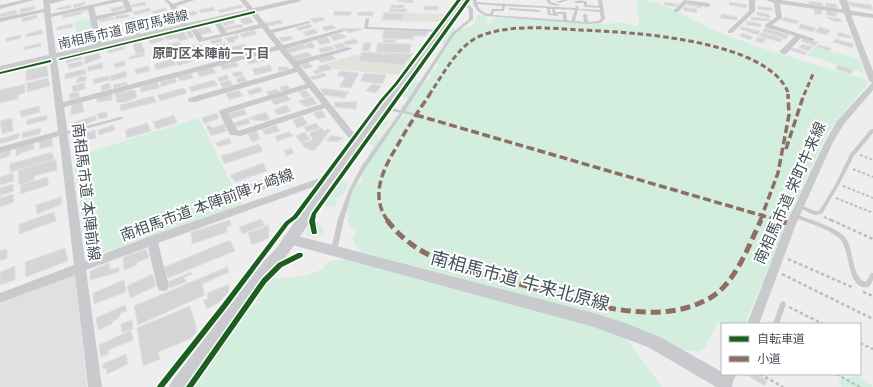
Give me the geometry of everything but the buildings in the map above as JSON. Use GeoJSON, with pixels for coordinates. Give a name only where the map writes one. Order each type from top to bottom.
{"type":"FeatureCollection","features":[{"type":"Feature","properties":{"kind":"main road"},"geometry":{"type":"LineString","coordinates":[[178,387],[269,264],[280,254],[359,142],[442,31],[470,1]]}},
{"type":"Feature","properties":{"kind":"street"},"geometry":{"type":"LineString","coordinates":[[0,7],[31,0]]}},
{"type":"Feature","properties":{"kind":"street"},"geometry":{"type":"LineString","coordinates":[[0,20],[47,7],[63,0]]}},
{"type":"Feature","properties":{"kind":"street"},"geometry":{"type":"LineString","coordinates":[[96,0],[92,7],[99,46]]}},
{"type":"Feature","properties":{"kind":"street"},"geometry":{"type":"LineString","coordinates":[[47,7],[92,7],[120,0]]}},
{"type":"Feature","properties":{"kind":"street"},"geometry":{"type":"LineString","coordinates":[[93,19],[130,11],[125,0]]}},
{"type":"Feature","properties":{"kind":"street"},"geometry":{"type":"LineString","coordinates":[[192,0],[172,5],[187,26],[201,41],[264,25]]}},
{"type":"Feature","properties":{"kind":"street"},"geometry":{"type":"LineString","coordinates":[[244,0],[351,135],[359,142]]}},
{"type":"Feature","properties":{"kind":"street","name":"南相馬市道 原町馬場線"},"geometry":{"type":"LineString","coordinates":[[0,69],[252,11],[284,2],[298,0]]}},
{"type":"Feature","properties":{"kind":"street"},"geometry":{"type":"LineString","coordinates":[[676,11],[687,0],[708,5]]}},
{"type":"Feature","properties":{"kind":"street"},"geometry":{"type":"LineString","coordinates":[[730,32],[752,11],[752,0]]}},
{"type":"Feature","properties":{"kind":"street"},"geometry":{"type":"LineString","coordinates":[[769,0],[873,16]]}},
{"type":"Feature","properties":{"kind":"street","name":"南相馬市道 栄町牛来線"},"geometry":{"type":"LineString","coordinates":[[753,323],[797,211],[834,132],[840,123],[872,87],[842,0]]}},
{"type":"Feature","properties":{"kind":"street"},"geometry":{"type":"LineString","coordinates":[[777,1],[779,18],[767,26],[812,39]]}},
{"type":"Feature","properties":{"kind":"street","name":"南相馬市道 本陣前線"},"geometry":{"type":"LineString","coordinates":[[47,7],[95,387]]}},
{"type":"Feature","properties":{"kind":"street"},"geometry":{"type":"LineString","coordinates":[[215,19],[224,35]]}},
{"type":"Feature","properties":{"kind":"street"},"geometry":{"type":"LineString","coordinates":[[270,32],[308,22]]}},
{"type":"Feature","properties":{"kind":"street"},"geometry":{"type":"LineString","coordinates":[[60,105],[342,31]]}},
{"type":"Feature","properties":{"kind":"street"},"geometry":{"type":"LineString","coordinates":[[783,52],[799,36]]}},
{"type":"Feature","properties":{"kind":"street"},"geometry":{"type":"LineString","coordinates":[[192,100],[348,48]]}},
{"type":"Feature","properties":{"kind":"street"},"geometry":{"type":"LineString","coordinates":[[311,85],[223,112],[233,133],[238,134],[327,105]]}},
{"type":"Feature","properties":{"kind":"street"},"geometry":{"type":"LineString","coordinates":[[0,150],[63,133]]}},
{"type":"Feature","properties":{"kind":"street","name":"南相馬市道 本陣前陣ヶ崎線"},"geometry":{"type":"LineString","coordinates":[[0,298],[152,240],[308,184],[335,176]]}},
{"type":"Feature","properties":{"kind":"street","name":"南相馬市道 牛来北原線"},"geometry":{"type":"LineString","coordinates":[[290,239],[625,330],[654,342],[726,381]]}},
{"type":"Feature","properties":{"kind":"street"},"geometry":{"type":"LineString","coordinates":[[152,240],[163,286]]}},
{"type":"Feature","properties":{"kind":"lane"},"geometry":{"type":"LineString","coordinates":[[166,0],[172,5]]}},
{"type":"Feature","properties":{"kind":"lane"},"geometry":{"type":"LineString","coordinates":[[539,0],[539,19]]}},
{"type":"Feature","properties":{"kind":"lane"},"geometry":{"type":"LineString","coordinates":[[548,0],[550,3],[577,9],[602,9]]}},
{"type":"Feature","properties":{"kind":"lane"},"geometry":{"type":"LineString","coordinates":[[554,8],[558,4],[568,0]]}},
{"type":"Feature","properties":{"kind":"lane"},"geometry":{"type":"LineString","coordinates":[[470,1],[480,12],[491,15],[595,22],[602,20],[600,0]]}},
{"type":"Feature","properties":{"kind":"lane"},"geometry":{"type":"LineString","coordinates":[[470,1],[501,3],[524,2]]}},
{"type":"Feature","properties":{"kind":"lane"},"geometry":{"type":"LineString","coordinates":[[334,250],[341,219],[351,190],[376,148],[402,112],[453,34],[471,19],[470,1]]}},
{"type":"Feature","properties":{"kind":"lane"},"geometry":{"type":"LineString","coordinates":[[573,21],[577,9],[576,1],[586,2],[586,6],[602,9]]}},
{"type":"Feature","properties":{"kind":"lane"},"geometry":{"type":"LineString","coordinates":[[511,2],[554,8]]}},
{"type":"Feature","properties":{"kind":"lane"},"geometry":{"type":"LineString","coordinates":[[510,17],[511,2]]}},
{"type":"Feature","properties":{"kind":"lane"},"geometry":{"type":"LineString","coordinates":[[491,15],[493,10],[503,10],[501,3]]}},
{"type":"Feature","properties":{"kind":"lane"},"geometry":{"type":"LineString","coordinates":[[548,7],[549,14],[560,16],[560,20]]}},
{"type":"Feature","properties":{"kind":"lane"},"geometry":{"type":"LineString","coordinates":[[554,8],[554,13],[565,13],[565,21]]}},
{"type":"Feature","properties":{"kind":"lane"},"geometry":{"type":"LineString","coordinates":[[510,9],[524,12],[539,11]]}},
{"type":"Feature","properties":{"kind":"lane"},"geometry":{"type":"LineString","coordinates":[[586,22],[585,16],[591,17]]}},
{"type":"Feature","properties":{"kind":"lane"},"geometry":{"type":"LineString","coordinates":[[133,19],[139,36]]}},
{"type":"Feature","properties":{"kind":"lane"},"geometry":{"type":"LineString","coordinates":[[366,19],[366,28],[442,31]]}},
{"type":"Feature","properties":{"kind":"lane"},"geometry":{"type":"LineString","coordinates":[[385,108],[416,115]]}},
{"type":"Feature","properties":{"kind":"lane"},"geometry":{"type":"LineString","coordinates":[[63,133],[121,118]]}},
{"type":"Feature","properties":{"kind":"lane"},"geometry":{"type":"LineString","coordinates":[[797,211],[820,214],[854,153],[873,130]]}},
{"type":"Feature","properties":{"kind":"lane"},"geometry":{"type":"LineString","coordinates":[[797,211],[845,240],[855,277],[858,282],[863,285],[867,285],[873,275]]}},
{"type":"Feature","properties":{"kind":"lane"},"geometry":{"type":"LineString","coordinates":[[776,323],[783,304]]}},
{"type":"Feature","properties":{"kind":"path"},"geometry":{"type":"LineString","coordinates":[[854,153],[873,160]]}},
{"type":"Feature","properties":{"kind":"path"},"geometry":{"type":"LineString","coordinates":[[846,167],[873,177]]}},
{"type":"Feature","properties":{"kind":"path"},"geometry":{"type":"LineString","coordinates":[[838,184],[873,198]]}},
{"type":"Feature","properties":{"kind":"path"},"geometry":{"type":"LineString","coordinates":[[831,196],[873,213]]}},
{"type":"Feature","properties":{"kind":"path"},"geometry":{"type":"LineString","coordinates":[[820,214],[831,221],[873,239]]}},
{"type":"Feature","properties":{"kind":"path"},"geometry":{"type":"LineString","coordinates":[[780,255],[855,288]]}},
{"type":"Feature","properties":{"kind":"path"},"geometry":{"type":"LineString","coordinates":[[774,270],[873,319]]}},
{"type":"Feature","properties":{"kind":"path"},"geometry":{"type":"LineString","coordinates":[[861,291],[873,296]]}},
{"type":"Feature","properties":{"kind":"path"},"geometry":{"type":"LineString","coordinates":[[783,304],[821,323]]}},
{"type":"Feature","properties":{"kind":"path"},"geometry":{"type":"LineString","coordinates":[[861,343],[873,349]]}},
{"type":"Feature","properties":{"kind":"path"},"geometry":{"type":"LineString","coordinates":[[762,375],[783,387]]}},
{"type":"Feature","properties":{"kind":"path"},"geometry":{"type":"LineString","coordinates":[[838,375],[860,387]]}},
{"type":"Feature","properties":{"kind":"shaded area"},"geometry":{"type":"Polygon","coordinates":[[[384,12],[446,14],[440,22],[381,21],[384,12]]]}},
{"type":"Feature","properties":{"kind":"shaded area"},"geometry":{"type":"Polygon","coordinates":[[[361,52],[414,53],[399,75],[333,69],[327,63],[359,55],[361,52]]]}},
{"type":"Feature","properties":{"kind":"shaded area"},"geometry":{"type":"Polygon","coordinates":[[[73,275],[75,276],[87,387],[0,387],[0,304],[73,275]]]}},
{"type":"Feature","properties":{"kind":"green space"},"geometry":{"type":"Polygon","coordinates":[[[637,0],[648,1],[669,7],[709,28],[755,46],[867,80],[868,84],[836,121],[826,136],[794,205],[745,323],[717,323],[704,349],[698,352],[678,349],[520,294],[369,254],[368,252],[363,254],[354,243],[353,237],[357,232],[356,229],[351,227],[348,221],[349,217],[346,212],[356,184],[359,184],[363,178],[360,171],[363,162],[370,161],[370,151],[374,147],[373,144],[387,129],[393,118],[396,116],[403,117],[406,111],[401,109],[401,105],[409,102],[406,101],[408,96],[406,98],[397,95],[408,86],[405,84],[411,80],[419,81],[419,83],[427,82],[431,75],[430,72],[434,71],[439,64],[436,63],[438,55],[443,54],[440,52],[441,50],[446,48],[444,44],[437,41],[441,39],[439,37],[445,34],[445,30],[453,27],[455,28],[454,32],[471,26],[476,22],[476,17],[480,15],[487,16],[487,21],[484,24],[490,23],[495,17],[501,17],[604,24],[624,23],[639,26],[637,0]]]}},
{"type":"Feature","properties":{"kind":"green space"},"geometry":{"type":"Polygon","coordinates":[[[90,18],[96,43],[79,47],[74,22],[90,18]]]}},
{"type":"Feature","properties":{"kind":"green space"},"geometry":{"type":"Polygon","coordinates":[[[816,47],[860,59],[864,73],[807,55],[816,47]]]}},
{"type":"Feature","properties":{"kind":"green space"},"geometry":{"type":"Polygon","coordinates":[[[199,118],[242,205],[89,257],[73,157],[199,118]]]}},
{"type":"Feature","properties":{"kind":"green space"},"geometry":{"type":"Polygon","coordinates":[[[387,121],[388,123],[383,130],[380,128],[376,134],[378,138],[371,144],[363,142],[376,122],[387,121]]]}},
{"type":"Feature","properties":{"kind":"green space"},"geometry":{"type":"Polygon","coordinates":[[[341,182],[349,182],[344,192],[335,199],[337,201],[335,206],[326,207],[323,204],[326,199],[326,195],[341,182]]]}},
{"type":"Feature","properties":{"kind":"green space"},"geometry":{"type":"Polygon","coordinates":[[[316,222],[322,226],[324,230],[322,234],[316,237],[307,236],[308,224],[316,222]]]}},
{"type":"Feature","properties":{"kind":"green space"},"geometry":{"type":"Polygon","coordinates":[[[365,256],[623,334],[662,387],[186,387],[234,323],[257,302],[254,289],[263,279],[305,276],[323,269],[327,262],[365,256]]]}},
{"type":"Feature","properties":{"kind":"green space"},"geometry":{"type":"Polygon","coordinates":[[[859,376],[873,387],[842,387],[838,380],[859,376]]]}},
{"type":"Feature","properties":{"kind":"marked path"},"geometry":{"type":"LineString","coordinates":[[539,28],[630,32],[697,42],[727,50],[755,62],[783,83],[788,94],[790,111],[775,184],[762,218],[741,261],[728,283],[715,295],[688,307],[663,312],[638,312],[569,299],[486,276],[444,262],[408,241],[385,217],[380,207],[378,193],[380,179],[385,166],[414,117],[461,51],[469,43],[480,36],[505,30],[539,28]]}},
{"type":"Feature","properties":{"kind":"marked path"},"geometry":{"type":"LineString","coordinates":[[786,149],[802,99],[813,74]]}},
{"type":"Feature","properties":{"kind":"marked path"},"geometry":{"type":"LineString","coordinates":[[416,115],[791,224]]}},
{"type":"Feature","properties":{"kind":"cycle path"},"geometry":{"type":"LineString","coordinates":[[160,387],[287,223],[295,217],[459,0]]}},
{"type":"Feature","properties":{"kind":"cycle path"},"geometry":{"type":"LineString","coordinates":[[314,233],[312,221],[314,214],[468,0]]}},
{"type":"Feature","properties":{"kind":"cycle path"},"geometry":{"type":"LineString","coordinates":[[60,59],[254,12]]}},
{"type":"Feature","properties":{"kind":"cycle path"},"geometry":{"type":"LineString","coordinates":[[0,73],[50,61]]}},
{"type":"Feature","properties":{"kind":"cycle path"},"geometry":{"type":"LineString","coordinates":[[189,387],[264,281],[280,265],[300,255]]}},
{"type":"Feature","properties":{"kind":"district","name":"原町区本陣前一丁目"},"geometry":{"type":"Point","coordinates":[211,53]}}]}
